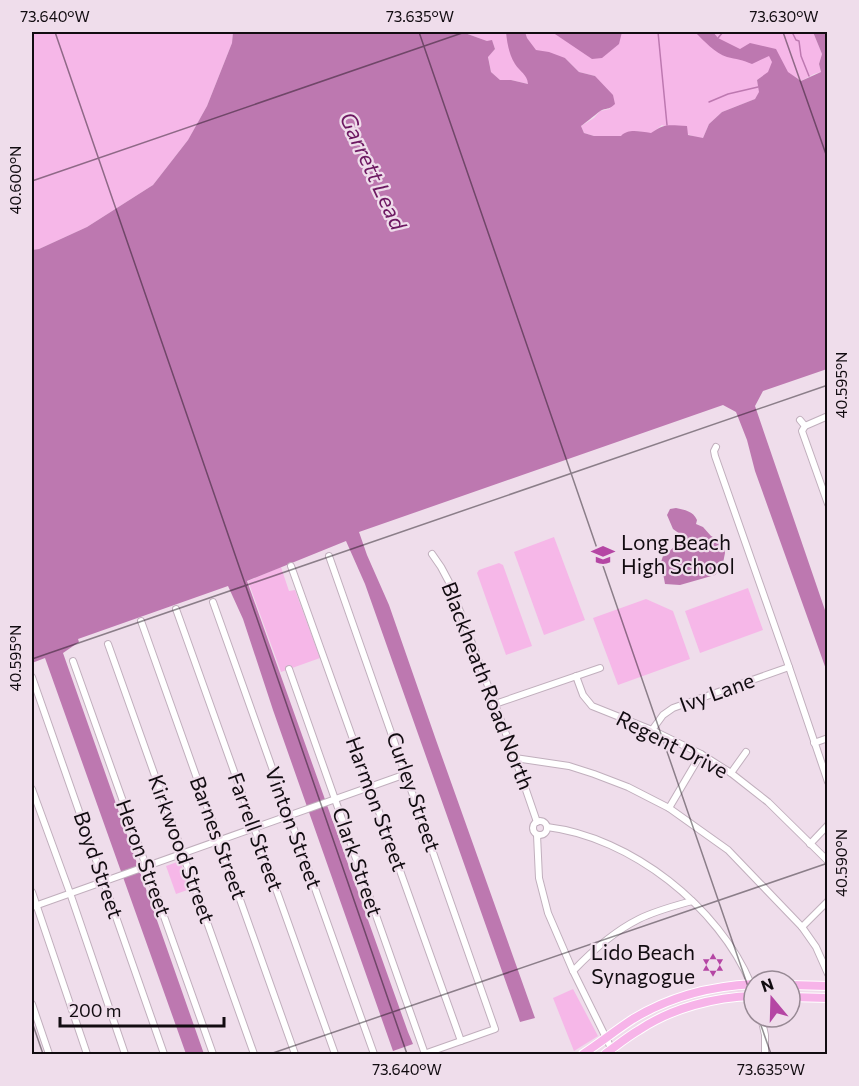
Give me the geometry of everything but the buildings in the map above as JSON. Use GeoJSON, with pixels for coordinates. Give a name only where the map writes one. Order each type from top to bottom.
{"type":"FeatureCollection","features":[{"type":"Feature","properties":{"kind":"highway"},"geometry":{"type":"LineString","coordinates":[[583,1054],[635,1018],[671,1001],[704,991],[742,985]]}},
{"type":"Feature","properties":{"kind":"highway"},"geometry":{"type":"LineString","coordinates":[[802,985],[828,986]]}},
{"type":"Feature","properties":{"kind":"highway"},"geometry":{"type":"LineString","coordinates":[[610,1053],[640,1029],[669,1014],[714,1000],[742,997]]}},
{"type":"Feature","properties":{"kind":"highway"},"geometry":{"type":"LineString","coordinates":[[802,997],[828,998]]}},
{"type":"Feature","properties":{"kind":"street"},"geometry":{"type":"LineString","coordinates":[[828,416],[802,423],[802,431],[828,504]]}},
{"type":"Feature","properties":{"kind":"street"},"geometry":{"type":"LineString","coordinates":[[716,447],[715,456],[828,782]]}},
{"type":"Feature","properties":{"kind":"street","name":"Blackheath Road North"},"geometry":{"type":"LineString","coordinates":[[432,554],[448,582],[537,822]]}},
{"type":"Feature","properties":{"kind":"street","name":"Curley Street"},"geometry":{"type":"LineString","coordinates":[[329,556],[495,1029],[461,1041]]}},
{"type":"Feature","properties":{"kind":"street","name":"Harmon Street"},"geometry":{"type":"LineString","coordinates":[[291,566],[461,1041]]}},
{"type":"Feature","properties":{"kind":"street","name":"Vinton Street"},"geometry":{"type":"LineString","coordinates":[[213,602],[374,1054]]}},
{"type":"Feature","properties":{"kind":"street","name":"Farrell Street"},"geometry":{"type":"LineString","coordinates":[[176,609],[334,1054]]}},
{"type":"Feature","properties":{"kind":"street","name":"Barnes Street"},"geometry":{"type":"LineString","coordinates":[[141,621],[295,1054]]}},
{"type":"Feature","properties":{"kind":"street","name":"Kirkwood Street"},"geometry":{"type":"LineString","coordinates":[[108,644],[254,1054]]}},
{"type":"Feature","properties":{"kind":"street","name":"Heron Street"},"geometry":{"type":"LineString","coordinates":[[73,661],[144,867],[213,1054]]}},
{"type":"Feature","properties":{"kind":"street","name":"Ivy Lane"},"geometry":{"type":"LineString","coordinates":[[652,730],[663,715],[673,708],[789,667]]}},
{"type":"Feature","properties":{"kind":"street"},"geometry":{"type":"LineString","coordinates":[[495,704],[600,668]]}},
{"type":"Feature","properties":{"kind":"street","name":"Clark Street"},"geometry":{"type":"LineString","coordinates":[[289,669],[332,800],[424,1054]]}},
{"type":"Feature","properties":{"kind":"street","name":"Regent Drive"},"geometry":{"type":"LineString","coordinates":[[576,676],[583,694],[592,706],[652,730],[701,754],[731,773],[768,802],[828,861]]}},
{"type":"Feature","properties":{"kind":"street","name":"Boyd Street"},"geometry":{"type":"LineString","coordinates":[[32,677],[164,1054]]}},
{"type":"Feature","properties":{"kind":"street"},"geometry":{"type":"LineString","coordinates":[[814,743],[828,738]]}},
{"type":"Feature","properties":{"kind":"street"},"geometry":{"type":"LineString","coordinates":[[731,773],[746,752]]}},
{"type":"Feature","properties":{"kind":"street"},"geometry":{"type":"LineString","coordinates":[[669,808],[701,754]]}},
{"type":"Feature","properties":{"kind":"street"},"geometry":{"type":"LineString","coordinates":[[515,758],[569,766],[594,774],[628,787],[669,808],[728,850],[802,927],[816,946],[828,974]]}},
{"type":"Feature","properties":{"kind":"street"},"geometry":{"type":"LineString","coordinates":[[34,906],[406,774]]}},
{"type":"Feature","properties":{"kind":"street"},"geometry":{"type":"LineString","coordinates":[[32,789],[125,1054]]}},
{"type":"Feature","properties":{"kind":"street"},"geometry":{"type":"LineString","coordinates":[[610,1053],[606,1037],[573,972],[546,904],[539,878],[537,835],[533,827],[537,822],[543,822],[547,827],[584,835],[619,850],[658,873],[712,921],[745,969]]}},
{"type":"Feature","properties":{"kind":"street"},"geometry":{"type":"LineString","coordinates":[[810,844],[828,825]]}},
{"type":"Feature","properties":{"kind":"street"},"geometry":{"type":"LineString","coordinates":[[537,835],[544,835],[547,827]]}},
{"type":"Feature","properties":{"kind":"street"},"geometry":{"type":"LineString","coordinates":[[32,892],[34,906],[87,1054]]}},
{"type":"Feature","properties":{"kind":"street"},"geometry":{"type":"LineString","coordinates":[[573,972],[598,946],[624,927],[648,915],[692,901]]}},
{"type":"Feature","properties":{"kind":"street"},"geometry":{"type":"LineString","coordinates":[[802,927],[828,901]]}},
{"type":"Feature","properties":{"kind":"street"},"geometry":{"type":"LineString","coordinates":[[32,1004],[49,1054]]}},
{"type":"Feature","properties":{"kind":"street"},"geometry":{"type":"LineString","coordinates":[[764,1029],[765,1054]]}},
{"type":"Feature","properties":{"kind":"street"},"geometry":{"type":"LineString","coordinates":[[424,1054],[461,1041]]}},
{"type":"Feature","properties":{"kind":"shaded area"},"geometry":{"type":"Polygon","coordinates":[[[32,32],[233,32],[232,43],[207,106],[188,140],[153,185],[87,227],[32,250],[32,32]]]}},
{"type":"Feature","properties":{"kind":"shaded area"},"geometry":{"type":"Polygon","coordinates":[[[462,32],[813,32],[822,54],[819,64],[821,72],[801,81],[784,72],[768,73],[757,80],[760,92],[755,99],[722,112],[709,124],[703,138],[662,125],[651,134],[637,131],[621,136],[594,136],[584,133],[581,126],[600,111],[610,109],[595,76],[579,72],[565,58],[528,84],[500,80],[491,72],[488,56],[495,49],[492,41],[462,32]]]}},
{"type":"Feature","properties":{"kind":"shaded area"},"geometry":{"type":"Polygon","coordinates":[[[554,537],[585,620],[544,635],[514,552],[554,537]]]}},
{"type":"Feature","properties":{"kind":"shaded area"},"geometry":{"type":"Polygon","coordinates":[[[499,563],[503,565],[532,646],[506,655],[477,573],[479,570],[499,563]]]}},
{"type":"Feature","properties":{"kind":"shaded area"},"geometry":{"type":"Polygon","coordinates":[[[281,567],[289,591],[295,590],[320,658],[281,672],[248,581],[281,567]]]}},
{"type":"Feature","properties":{"kind":"shaded area"},"geometry":{"type":"Polygon","coordinates":[[[748,588],[763,630],[700,653],[685,611],[748,588]]]}},
{"type":"Feature","properties":{"kind":"shaded area"},"geometry":{"type":"Polygon","coordinates":[[[646,599],[673,611],[690,659],[618,685],[593,618],[646,599]]]}},
{"type":"Feature","properties":{"kind":"shaded area"},"geometry":{"type":"Polygon","coordinates":[[[180,861],[190,889],[176,894],[166,866],[180,861]]]}},
{"type":"Feature","properties":{"kind":"shaded area"},"geometry":{"type":"Polygon","coordinates":[[[573,989],[598,1036],[574,1051],[553,998],[573,989]]]}},
{"type":"Feature","properties":{"kind":"water","name":"Garrett Lead"},"geometry":{"type":"Polygon","coordinates":[[[233,32],[462,32],[487,41],[492,40],[495,49],[488,57],[491,72],[500,80],[528,84],[511,57],[506,32],[525,32],[536,50],[565,58],[579,72],[595,76],[613,95],[615,104],[600,111],[581,126],[584,133],[594,136],[621,136],[631,131],[651,133],[664,126],[676,125],[687,126],[688,135],[703,138],[709,124],[722,112],[755,99],[759,92],[757,80],[768,72],[772,62],[769,56],[752,64],[727,57],[714,50],[695,32],[713,32],[718,38],[740,49],[750,43],[776,49],[788,72],[801,81],[821,72],[819,64],[822,54],[813,32],[827,32],[827,369],[763,391],[755,406],[827,616],[827,672],[755,471],[747,440],[736,412],[723,405],[359,532],[389,605],[535,1018],[520,1022],[365,584],[346,541],[247,581],[413,1044],[393,1051],[243,619],[228,586],[78,639],[79,642],[63,653],[204,1054],[186,1054],[45,658],[32,663],[32,250],[87,227],[153,185],[188,140],[207,106],[232,43],[233,32]]]}},
{"type":"Feature","properties":{"kind":"water"},"geometry":{"type":"Polygon","coordinates":[[[552,32],[622,32],[619,44],[602,58],[592,59],[552,32]]]}},
{"type":"Feature","properties":{"kind":"water"},"geometry":{"type":"Polygon","coordinates":[[[676,508],[691,513],[697,520],[696,524],[724,544],[723,563],[715,575],[680,585],[665,584],[661,562],[663,556],[676,544],[680,534],[673,529],[667,515],[670,509],[676,508]]]}},
{"type":"Feature","properties":{"kind":"waterway"},"geometry":{"type":"LineString","coordinates":[[658,32],[667,125]]}},
{"type":"Feature","properties":{"kind":"waterway"},"geometry":{"type":"LineString","coordinates":[[718,38],[723,32]]}},
{"type":"Feature","properties":{"kind":"waterway"},"geometry":{"type":"LineString","coordinates":[[792,32],[799,41],[801,56],[809,76]]}},
{"type":"Feature","properties":{"kind":"waterway"},"geometry":{"type":"LineString","coordinates":[[709,102],[728,94],[758,87]]}},
{"type":"Feature","properties":{"kind":"place","name":"Long Beach High School"},"geometry":{"type":"Point","coordinates":[603,555]}},
{"type":"Feature","properties":{"kind":"place","name":"Lido Beach Synagogue"},"geometry":{"type":"Point","coordinates":[713,965]}}]}
